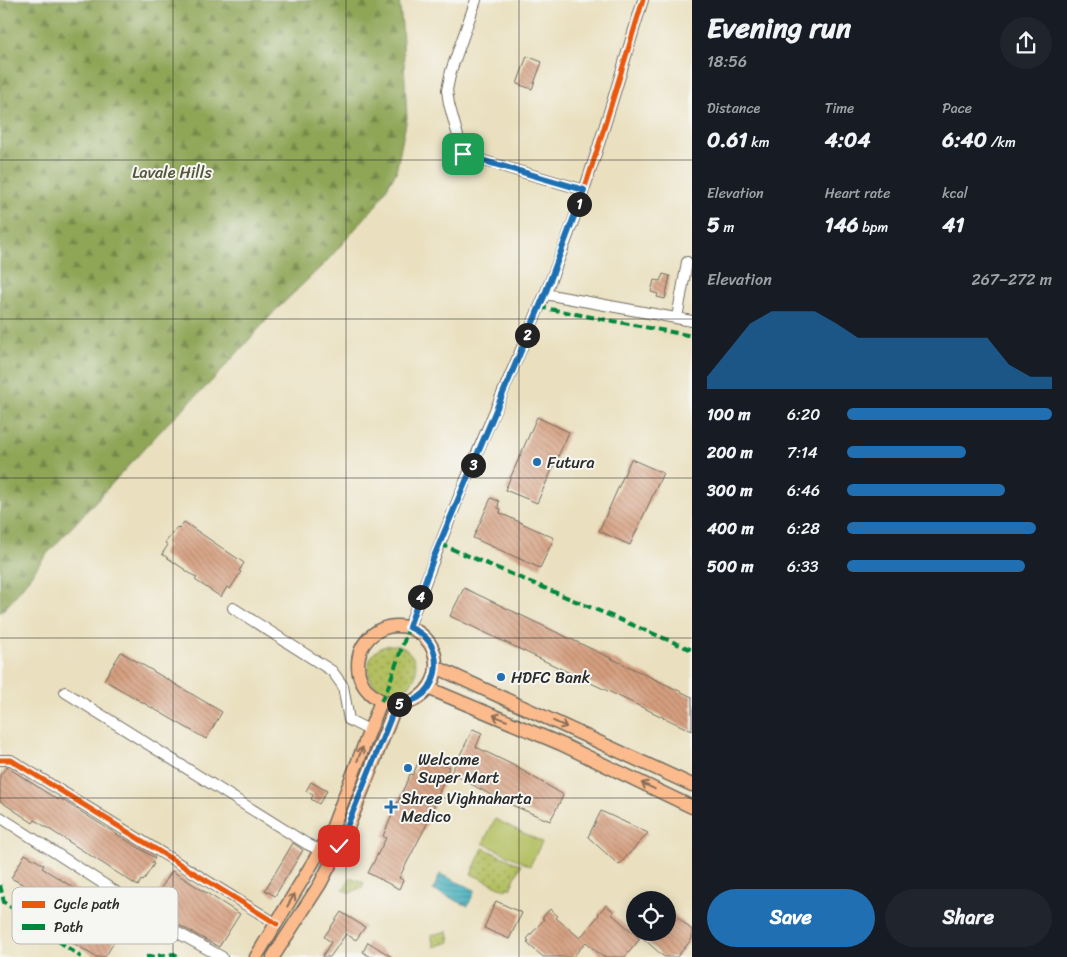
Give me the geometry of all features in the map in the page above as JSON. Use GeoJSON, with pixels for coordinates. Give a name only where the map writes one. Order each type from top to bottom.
{"type":"FeatureCollection","features":[{"type":"Feature","properties":{"kind":"main road"},"geometry":{"type":"LineString","coordinates":[[396,625],[409,627],[420,633],[430,642],[435,654],[436,667],[434,678],[419,697],[396,705],[381,700],[370,693],[362,683],[358,670],[358,657],[363,645],[372,635],[383,628],[396,625]]}},
{"type":"Feature","properties":{"kind":"main road"},"geometry":{"type":"LineString","coordinates":[[436,667],[692,786]]}},
{"type":"Feature","properties":{"kind":"main road"},"geometry":{"type":"LineString","coordinates":[[428,688],[561,744],[692,806]]}},
{"type":"Feature","properties":{"kind":"main road"},"geometry":{"type":"LineString","coordinates":[[256,957],[330,834],[381,700]]}},
{"type":"Feature","properties":{"kind":"main road"},"geometry":{"type":"LineString","coordinates":[[273,957],[320,884],[343,840],[396,705]]}},
{"type":"Feature","properties":{"kind":"street"},"geometry":{"type":"LineString","coordinates":[[476,0],[451,71],[447,90],[463,154],[584,190]]}},
{"type":"Feature","properties":{"kind":"street"},"geometry":{"type":"LineString","coordinates":[[409,627],[433,559],[545,294],[584,190],[643,0]]}},
{"type":"Feature","properties":{"kind":"street"},"geometry":{"type":"LineString","coordinates":[[677,318],[688,262]]}},
{"type":"Feature","properties":{"kind":"street"},"geometry":{"type":"LineString","coordinates":[[545,294],[692,321]]}},
{"type":"Feature","properties":{"kind":"street"},"geometry":{"type":"LineString","coordinates":[[233,608],[332,671],[343,686],[349,720],[369,730]]}},
{"type":"Feature","properties":{"kind":"street"},"geometry":{"type":"LineString","coordinates":[[65,692],[307,844],[334,856]]}},
{"type":"Feature","properties":{"kind":"street"},"geometry":{"type":"LineString","coordinates":[[0,760],[11,760],[276,924]]}},
{"type":"Feature","properties":{"kind":"street"},"geometry":{"type":"LineString","coordinates":[[0,817],[109,887]]}},
{"type":"Feature","properties":{"kind":"street"},"geometry":{"type":"LineString","coordinates":[[178,933],[222,957]]}},
{"type":"Feature","properties":{"kind":"green space","name":"Lavale Hills"},"geometry":{"type":"Polygon","coordinates":[[[0,0],[399,0],[407,118],[396,172],[378,203],[327,261],[274,312],[212,381],[168,423],[46,555],[11,602],[0,613],[0,0]]]}},
{"type":"Feature","properties":{"kind":"green space"},"geometry":{"type":"Polygon","coordinates":[[[387,645],[397,645],[406,649],[412,655],[416,669],[412,683],[406,689],[397,693],[387,693],[378,689],[372,683],[368,674],[368,664],[372,655],[378,649],[387,645]]]}},
{"type":"Feature","properties":{"kind":"green space"},"geometry":{"type":"Polygon","coordinates":[[[495,819],[542,842],[530,866],[483,843],[495,819]]]}},
{"type":"Feature","properties":{"kind":"green space"},"geometry":{"type":"Polygon","coordinates":[[[483,848],[521,865],[510,889],[507,887],[506,890],[471,874],[483,848]]]}},
{"type":"Feature","properties":{"kind":"green space"},"geometry":{"type":"Polygon","coordinates":[[[351,877],[364,883],[362,887],[350,893],[343,889],[351,877]]]}},
{"type":"Feature","properties":{"kind":"green space"},"geometry":{"type":"Polygon","coordinates":[[[448,931],[450,942],[434,947],[431,935],[448,931]]]}},
{"type":"Feature","properties":{"kind":"water"},"geometry":{"type":"Polygon","coordinates":[[[440,874],[475,890],[468,906],[433,890],[440,874]]]}},
{"type":"Feature","properties":{"kind":"building"},"geometry":{"type":"Polygon","coordinates":[[[527,56],[542,62],[532,89],[517,84],[527,56]]]}},
{"type":"Feature","properties":{"kind":"building"},"geometry":{"type":"Polygon","coordinates":[[[663,274],[670,276],[665,299],[657,297],[658,294],[651,292],[654,280],[660,281],[663,274]]]}},
{"type":"Feature","properties":{"kind":"building","name":"Futura"},"geometry":{"type":"Polygon","coordinates":[[[537,417],[569,432],[537,503],[505,490],[537,417]]]}},
{"type":"Feature","properties":{"kind":"building"},"geometry":{"type":"Polygon","coordinates":[[[631,459],[663,473],[630,545],[599,531],[631,459]]]}},
{"type":"Feature","properties":{"kind":"building"},"geometry":{"type":"Polygon","coordinates":[[[491,498],[499,501],[498,508],[501,509],[500,513],[554,538],[540,568],[473,538],[491,498]]]}},
{"type":"Feature","properties":{"kind":"building"},"geometry":{"type":"Polygon","coordinates":[[[184,522],[244,563],[239,571],[241,572],[230,589],[227,587],[221,597],[195,580],[197,578],[162,554],[168,545],[165,543],[177,527],[179,529],[184,522]]]}},
{"type":"Feature","properties":{"kind":"building"},"geometry":{"type":"Polygon","coordinates":[[[464,588],[692,697],[692,731],[450,616],[464,588]]]}},
{"type":"Feature","properties":{"kind":"building"},"geometry":{"type":"Polygon","coordinates":[[[121,652],[222,712],[206,739],[104,680],[121,652]]]}},
{"type":"Feature","properties":{"kind":"building"},"geometry":{"type":"Polygon","coordinates":[[[473,729],[482,733],[476,747],[513,765],[562,794],[563,796],[550,821],[502,801],[469,783],[470,781],[451,773],[473,729]]]}},
{"type":"Feature","properties":{"kind":"building"},"geometry":{"type":"Polygon","coordinates":[[[422,758],[449,767],[427,824],[399,878],[403,880],[399,889],[368,873],[386,838],[383,836],[410,774],[413,775],[419,760],[421,761],[422,758]]]}},
{"type":"Feature","properties":{"kind":"building"},"geometry":{"type":"Polygon","coordinates":[[[7,767],[155,858],[152,863],[154,864],[143,881],[141,880],[138,886],[35,820],[33,823],[0,801],[0,775],[7,767]]]}},
{"type":"Feature","properties":{"kind":"building"},"geometry":{"type":"Polygon","coordinates":[[[311,782],[327,791],[319,804],[311,799],[313,795],[306,791],[311,782]]]}},
{"type":"Feature","properties":{"kind":"building"},"geometry":{"type":"Polygon","coordinates":[[[601,811],[648,833],[619,865],[588,837],[601,811]]]}},
{"type":"Feature","properties":{"kind":"building"},"geometry":{"type":"Polygon","coordinates":[[[293,843],[303,850],[275,896],[265,890],[293,843]]]}},
{"type":"Feature","properties":{"kind":"building"},"geometry":{"type":"Polygon","coordinates":[[[25,854],[44,865],[42,868],[72,887],[28,887],[11,878],[25,854]]]}},
{"type":"Feature","properties":{"kind":"building"},"geometry":{"type":"Polygon","coordinates":[[[172,871],[240,914],[219,947],[178,925],[178,887],[162,887],[172,871]]]}},
{"type":"Feature","properties":{"kind":"building"},"geometry":{"type":"Polygon","coordinates":[[[496,901],[522,913],[509,939],[484,928],[496,901]]]}},
{"type":"Feature","properties":{"kind":"building"},"geometry":{"type":"Polygon","coordinates":[[[606,905],[614,912],[612,914],[626,926],[626,941],[638,941],[625,957],[603,957],[586,942],[573,957],[543,957],[527,943],[529,941],[527,939],[550,909],[558,916],[556,918],[580,938],[606,905]]]}},
{"type":"Feature","properties":{"kind":"building"},"geometry":{"type":"Polygon","coordinates":[[[341,912],[365,927],[356,940],[346,934],[330,957],[322,957],[331,942],[324,937],[341,912]]]}},
{"type":"Feature","properties":{"kind":"building"},"geometry":{"type":"Polygon","coordinates":[[[676,916],[692,930],[692,939],[677,957],[664,957],[646,941],[676,941],[676,916]]]}},
{"type":"Feature","properties":{"kind":"building"},"geometry":{"type":"Polygon","coordinates":[[[368,942],[392,957],[370,957],[363,952],[368,942]]]}},
{"type":"Feature","properties":{"kind":"building"},"geometry":{"type":"Polygon","coordinates":[[[75,944],[113,944],[105,957],[96,957],[75,944]]]}},
{"type":"Feature","properties":{"kind":"marked path"},"geometry":{"type":"LineString","coordinates":[[539,307],[692,336]]}},
{"type":"Feature","properties":{"kind":"marked path"},"geometry":{"type":"LineString","coordinates":[[440,544],[692,650]]}},
{"type":"Feature","properties":{"kind":"marked path"},"geometry":{"type":"LineString","coordinates":[[381,701],[386,693],[409,627]]}},
{"type":"Feature","properties":{"kind":"marked path"},"geometry":{"type":"LineString","coordinates":[[0,885],[4,902],[12,908]]}},
{"type":"Feature","properties":{"kind":"marked path"},"geometry":{"type":"LineString","coordinates":[[63,944],[81,957]]}},
{"type":"Feature","properties":{"kind":"marked path"},"geometry":{"type":"LineString","coordinates":[[146,957],[174,954],[179,957]]}},
{"type":"Feature","properties":{"kind":"cycle path"},"geometry":{"type":"LineString","coordinates":[[409,627],[457,501],[545,294],[573,222],[598,148],[643,0]]}},
{"type":"Feature","properties":{"kind":"cycle path"},"geometry":{"type":"LineString","coordinates":[[0,760],[11,760],[277,924]]}},
{"type":"Feature","properties":{"kind":"place","name":"Futura"},"geometry":{"type":"Point","coordinates":[537,462]}},
{"type":"Feature","properties":{"kind":"place","name":"HDFC Bank"},"geometry":{"type":"Point","coordinates":[501,677]}},
{"type":"Feature","properties":{"kind":"place","name":"Welcome Super Mart"},"geometry":{"type":"Point","coordinates":[408,768]}},
{"type":"Feature","properties":{"kind":"place","name":"Shree Vighnaharta Medico"},"geometry":{"type":"Point","coordinates":[391,807]}},
{"type":"Feature","properties":{"kind":"route"},"geometry":{"type":"LineString","coordinates":[[339,846],[396,705],[419,697],[434,678],[436,667],[435,654],[430,642],[420,633],[409,627],[433,559],[545,294],[584,190],[463,154]]}}]}
